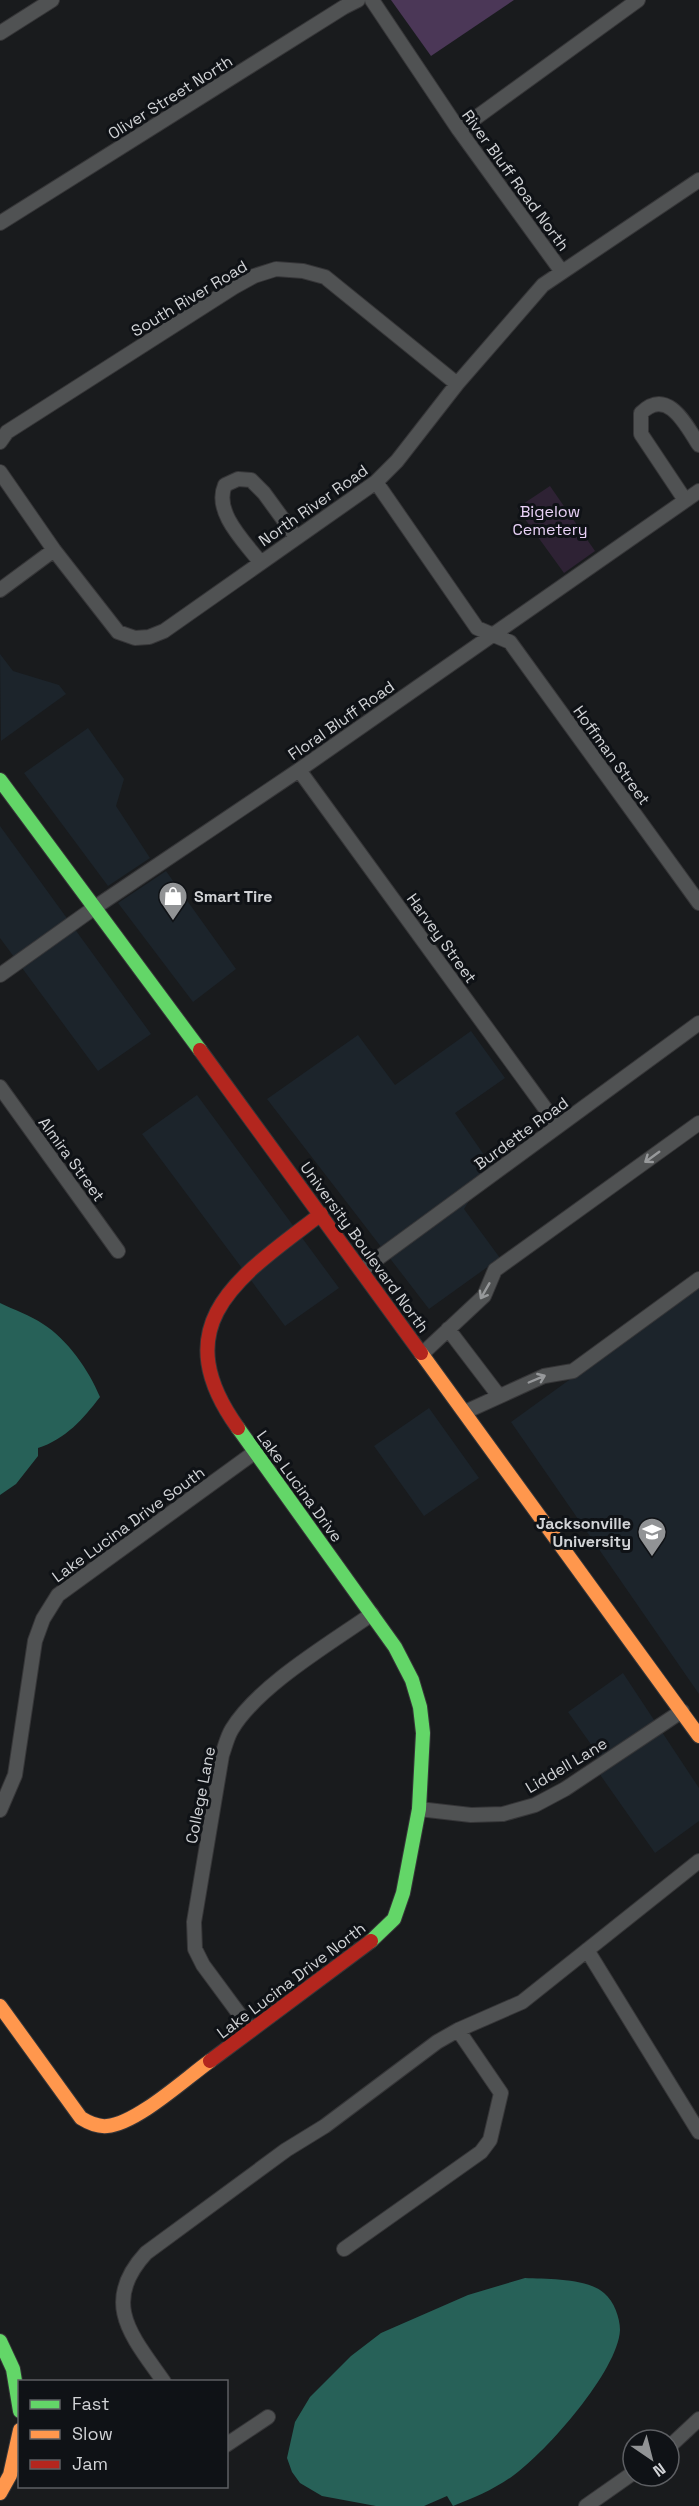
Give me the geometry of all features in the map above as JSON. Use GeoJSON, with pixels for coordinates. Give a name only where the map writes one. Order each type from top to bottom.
{"type":"FeatureCollection","features":[{"type":"Feature","properties":{"kind":"street"},"geometry":{"type":"LineString","coordinates":[[0,33],[52,0]]}},
{"type":"Feature","properties":{"kind":"street","name":"Oliver Street North"},"geometry":{"type":"LineString","coordinates":[[0,223],[358,0]]}},
{"type":"Feature","properties":{"kind":"street","name":"River Bluff Road North"},"geometry":{"type":"LineString","coordinates":[[372,0],[459,130],[562,272],[699,180]]}},
{"type":"Feature","properties":{"kind":"street"},"geometry":{"type":"LineString","coordinates":[[459,130],[638,0]]}},
{"type":"Feature","properties":{"kind":"street","name":"South River Road"},"geometry":{"type":"LineString","coordinates":[[0,442],[7,432],[234,286],[276,269],[303,271],[325,277],[457,384]]}},
{"type":"Feature","properties":{"kind":"street","name":"North River Road"},"geometry":{"type":"LineString","coordinates":[[54,550],[118,632],[135,638],[149,637],[164,632],[376,482],[398,461],[457,384],[543,285],[562,272]]}},
{"type":"Feature","properties":{"kind":"street"},"geometry":{"type":"LineString","coordinates":[[686,500],[641,434],[641,413],[652,405],[661,404],[672,408],[680,415],[699,445]]}},
{"type":"Feature","properties":{"kind":"street"},"geometry":{"type":"LineString","coordinates":[[0,472],[54,550],[0,590]]}},
{"type":"Feature","properties":{"kind":"street"},"geometry":{"type":"LineString","coordinates":[[260,562],[228,519],[222,502],[225,485],[238,479],[251,480],[264,493],[296,537]]}},
{"type":"Feature","properties":{"kind":"street","name":"Hoffman Street"},"geometry":{"type":"LineString","coordinates":[[376,482],[477,628],[510,642],[699,903]]}},
{"type":"Feature","properties":{"kind":"street","name":"Floral Bluff Road"},"geometry":{"type":"LineString","coordinates":[[0,975],[699,491]]}},
{"type":"Feature","properties":{"kind":"street","name":"Harvey Street"},"geometry":{"type":"LineString","coordinates":[[299,770],[558,1126]]}},
{"type":"Feature","properties":{"kind":"street","name":"University Boulevard North"},"geometry":{"type":"LineString","coordinates":[[0,780],[362,1270],[699,1736]]}},
{"type":"Feature","properties":{"kind":"street","name":"Burdette Road"},"geometry":{"type":"LineString","coordinates":[[362,1270],[699,1023]]}},
{"type":"Feature","properties":{"kind":"street","name":"Almira Street"},"geometry":{"type":"LineString","coordinates":[[0,1087],[118,1251]]}},
{"type":"Feature","properties":{"kind":"street"},"geometry":{"type":"LineString","coordinates":[[422,1354],[484,1296],[495,1270],[699,1123]]}},
{"type":"Feature","properties":{"kind":"street","name":"Lake Lucina Drive"},"geometry":{"type":"LineString","coordinates":[[321,1214],[234,1283],[217,1308],[207,1337],[207,1364],[215,1390],[228,1414],[395,1647],[412,1680],[420,1707],[423,1733],[419,1809]]}},
{"type":"Feature","properties":{"kind":"street"},"geometry":{"type":"LineString","coordinates":[[465,1412],[544,1376],[573,1371],[699,1279]]}},
{"type":"Feature","properties":{"kind":"street"},"geometry":{"type":"LineString","coordinates":[[448,1329],[499,1396]]}},
{"type":"Feature","properties":{"kind":"street","name":"Lake Lucina Drive South"},"geometry":{"type":"LineString","coordinates":[[0,1810],[15,1775],[35,1641],[43,1619],[58,1595],[255,1452]]}},
{"type":"Feature","properties":{"kind":"street","name":"College Lane"},"geometry":{"type":"LineString","coordinates":[[251,2031],[203,1965],[195,1949],[194,1922],[222,1755],[231,1731],[249,1706],[274,1684],[372,1614]]}},
{"type":"Feature","properties":{"kind":"street","name":"Liddell Lane"},"geometry":{"type":"LineString","coordinates":[[419,1809],[471,1815],[503,1814],[535,1805],[565,1789],[682,1711]]}},
{"type":"Feature","properties":{"kind":"street","name":"Lake Lucina Drive North"},"geometry":{"type":"LineString","coordinates":[[0,2006],[81,2118],[94,2126],[111,2127],[129,2121],[379,1935],[394,1918],[403,1893],[419,1809]]}},
{"type":"Feature","properties":{"kind":"street"},"geometry":{"type":"LineString","coordinates":[[163,2380],[130,2332],[124,2313],[123,2289],[131,2269],[146,2253],[286,2150],[325,2126],[437,2042],[458,2030],[522,2002],[699,1861]]}},
{"type":"Feature","properties":{"kind":"street"},"geometry":{"type":"LineString","coordinates":[[588,1950],[699,2132]]}},
{"type":"Feature","properties":{"kind":"street"},"geometry":{"type":"LineString","coordinates":[[344,2249],[481,2152],[490,2140],[501,2093],[458,2030]]}},
{"type":"Feature","properties":{"kind":"street"},"geometry":{"type":"LineString","coordinates":[[0,2341],[13,2369],[18,2399]]}},
{"type":"Feature","properties":{"kind":"street"},"geometry":{"type":"LineString","coordinates":[[228,2444],[268,2417]]}},
{"type":"Feature","properties":{"kind":"street"},"geometry":{"type":"LineString","coordinates":[[681,2436],[699,2419]]}},
{"type":"Feature","properties":{"kind":"street"},"geometry":{"type":"LineString","coordinates":[[0,2493],[10,2475],[18,2439]]}},
{"type":"Feature","properties":{"kind":"street"},"geometry":{"type":"LineString","coordinates":[[586,2506],[621,2481]]}},
{"type":"Feature","properties":{"kind":"shaded area"},"geometry":{"type":"Polygon","coordinates":[[[391,0],[514,0],[431,56],[391,0]]]}},
{"type":"Feature","properties":{"kind":"shaded area"},"geometry":{"type":"Polygon","coordinates":[[[0,654],[13,671],[59,685],[66,694],[1,741],[0,654]]]}},
{"type":"Feature","properties":{"kind":"shaded area"},"geometry":{"type":"Polygon","coordinates":[[[88,728],[124,779],[116,806],[150,858],[108,886],[24,773],[88,728]]]}},
{"type":"Feature","properties":{"kind":"shaded area"},"geometry":{"type":"Polygon","coordinates":[[[0,826],[151,1034],[98,1071],[0,938],[0,826]]]}},
{"type":"Feature","properties":{"kind":"shaded area"},"geometry":{"type":"Polygon","coordinates":[[[166,871],[236,969],[193,1002],[118,903],[166,871]]]}},
{"type":"Feature","properties":{"kind":"shaded area"},"geometry":{"type":"Polygon","coordinates":[[[471,1031],[505,1078],[455,1113],[491,1165],[464,1209],[500,1258],[429,1309],[267,1099],[358,1035],[395,1085],[471,1031]]]}},
{"type":"Feature","properties":{"kind":"shaded area"},"geometry":{"type":"Polygon","coordinates":[[[197,1095],[339,1288],[285,1326],[142,1134],[197,1095]]]}},
{"type":"Feature","properties":{"kind":"shaded area","name":"Jacksonville University"},"geometry":{"type":"Polygon","coordinates":[[[699,1286],[699,1694],[511,1422],[699,1286]]]}},
{"type":"Feature","properties":{"kind":"shaded area"},"geometry":{"type":"Polygon","coordinates":[[[0,1303],[52,1330],[83,1366],[100,1397],[65,1434],[38,1448],[38,1456],[16,1484],[0,1495],[0,1303]]]}},
{"type":"Feature","properties":{"kind":"shaded area"},"geometry":{"type":"Polygon","coordinates":[[[429,1408],[479,1478],[424,1516],[374,1446],[429,1408]]]}},
{"type":"Feature","properties":{"kind":"shaded area"},"geometry":{"type":"Polygon","coordinates":[[[623,1673],[699,1788],[699,1821],[655,1853],[601,1776],[595,1750],[568,1712],[623,1673]]]}},
{"type":"Feature","properties":{"kind":"shaded area"},"geometry":{"type":"Polygon","coordinates":[[[525,2278],[566,2280],[597,2288],[608,2296],[613,2305],[618,2315],[620,2330],[616,2347],[594,2388],[561,2430],[528,2464],[499,2485],[453,2506],[447,2496],[424,2506],[376,2506],[322,2496],[300,2483],[292,2472],[287,2458],[295,2422],[310,2397],[351,2356],[381,2333],[468,2295],[525,2278]]]}},
{"type":"Feature","properties":{"kind":"green space","name":"Bigelow Cemetery"},"geometry":{"type":"Polygon","coordinates":[[[550,486],[595,551],[564,573],[517,508],[550,486]]]}},
{"type":"Feature","properties":{"kind":"traffic: fast"},"geometry":{"type":"LineString","coordinates":[[0,780],[200,1050]]}},
{"type":"Feature","properties":{"kind":"traffic: fast"},"geometry":{"type":"LineString","coordinates":[[238,1428],[395,1647],[412,1680],[420,1707],[423,1733],[419,1809],[403,1893],[394,1919],[371,1941]]}},
{"type":"Feature","properties":{"kind":"traffic: fast"},"geometry":{"type":"LineString","coordinates":[[0,2341],[13,2369],[18,2399]]}},
{"type":"Feature","properties":{"kind":"traffic: slow"},"geometry":{"type":"LineString","coordinates":[[421,1353],[699,1736]]}},
{"type":"Feature","properties":{"kind":"traffic: slow"},"geometry":{"type":"LineString","coordinates":[[0,2006],[81,2118],[96,2125],[107,2126],[132,2118],[160,2100],[210,2061]]}},
{"type":"Feature","properties":{"kind":"traffic: slow"},"geometry":{"type":"LineString","coordinates":[[0,2493],[10,2475],[18,2439]]}},
{"type":"Feature","properties":{"kind":"traffic: jam"},"geometry":{"type":"LineString","coordinates":[[200,1050],[421,1353]]}},
{"type":"Feature","properties":{"kind":"traffic: jam"},"geometry":{"type":"LineString","coordinates":[[238,1428],[217,1391],[208,1358],[210,1330],[221,1304],[240,1281],[264,1258],[321,1214]]}},
{"type":"Feature","properties":{"kind":"traffic: jam"},"geometry":{"type":"LineString","coordinates":[[210,2061],[371,1941]]}},
{"type":"Feature","properties":{"kind":"place","name":"Smart Tire"},"geometry":{"type":"Point","coordinates":[173,922]}},
{"type":"Feature","properties":{"kind":"place","name":"Jacksonville University"},"geometry":{"type":"Point","coordinates":[652,1558]}}]}
